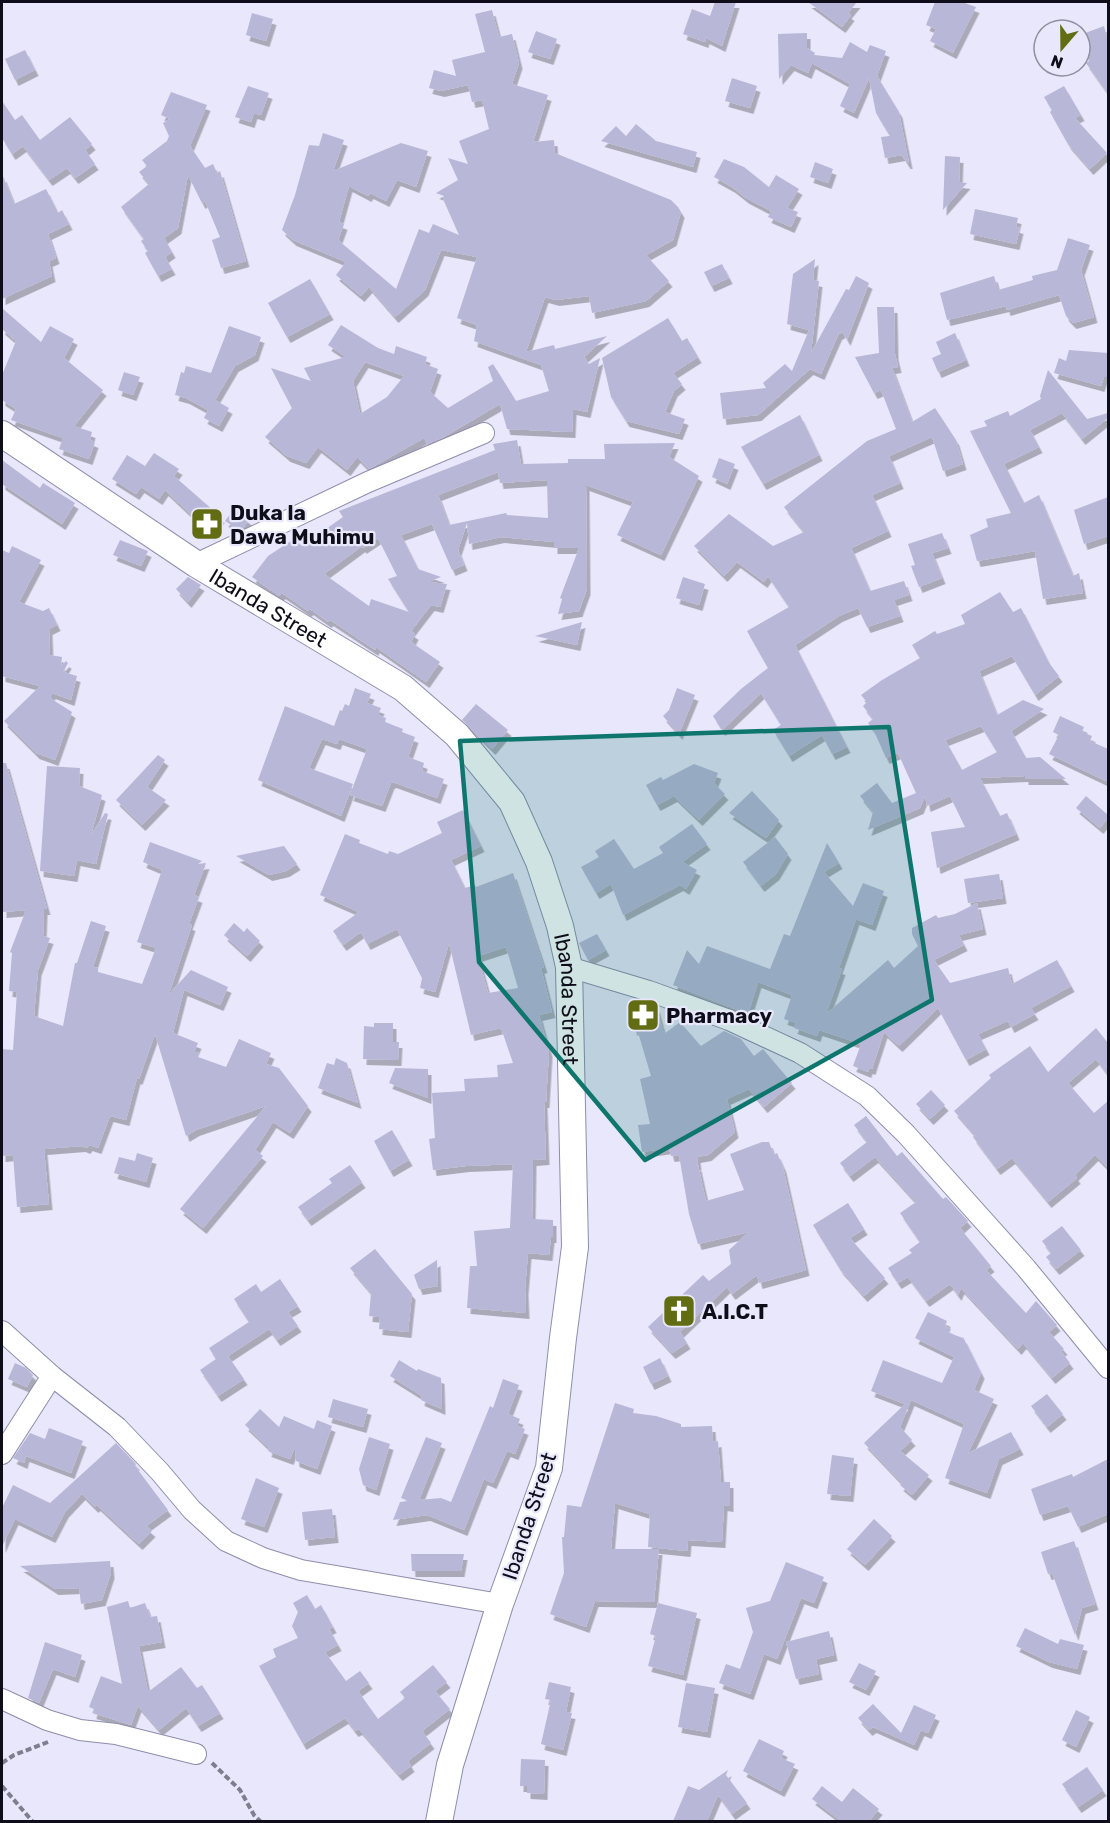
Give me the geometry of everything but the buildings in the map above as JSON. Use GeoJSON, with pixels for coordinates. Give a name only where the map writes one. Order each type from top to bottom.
{"type":"FeatureCollection","features":[{"type":"Feature","properties":{"kind":"street","name":"Ibanda Street"},"geometry":{"type":"LineString","coordinates":[[2,434],[196,564],[403,688],[458,735],[512,802],[539,862],[560,926],[569,968],[575,1247],[555,1425],[549,1468],[500,1604],[450,1766],[439,1821]]}},
{"type":"Feature","properties":{"kind":"street"},"geometry":{"type":"LineString","coordinates":[[196,564],[359,486],[484,434]]}},
{"type":"Feature","properties":{"kind":"street"},"geometry":{"type":"LineString","coordinates":[[569,968],[649,991],[729,1020],[800,1053],[867,1096],[906,1134],[1026,1268],[1108,1368]]}},
{"type":"Feature","properties":{"kind":"street"},"geometry":{"type":"LineString","coordinates":[[2,1331],[52,1376],[117,1426],[192,1510],[226,1540],[263,1558],[301,1570],[500,1604]]}},
{"type":"Feature","properties":{"kind":"street"},"geometry":{"type":"LineString","coordinates":[[2,1454],[52,1376]]}},
{"type":"Feature","properties":{"kind":"street"},"geometry":{"type":"LineString","coordinates":[[2,1699],[47,1720],[80,1730],[116,1734],[196,1754]]}},
{"type":"Feature","properties":{"kind":"path"},"geometry":{"type":"LineString","coordinates":[[2,1763],[14,1755],[80,1730]]}},
{"type":"Feature","properties":{"kind":"path"},"geometry":{"type":"LineString","coordinates":[[196,1754],[215,1764],[226,1775],[240,1790],[254,1815],[261,1821]]}},
{"type":"Feature","properties":{"kind":"path"},"geometry":{"type":"LineString","coordinates":[[2,1786],[33,1821]]}},
{"type":"Feature","properties":{"kind":"highlighted area"},"geometry":{"type":"Polygon","coordinates":[[[889,727],[932,1000],[645,1160],[479,962],[460,741],[889,727]]]}},
{"type":"Feature","properties":{"kind":"place","name":"Duka la Dawa Muhimu"},"geometry":{"type":"Point","coordinates":[207,524]}},
{"type":"Feature","properties":{"kind":"place","name":"Pharmacy"},"geometry":{"type":"Point","coordinates":[643,1015]}},
{"type":"Feature","properties":{"kind":"place","name":"A.I.C.T"},"geometry":{"type":"Point","coordinates":[679,1311]}}]}
